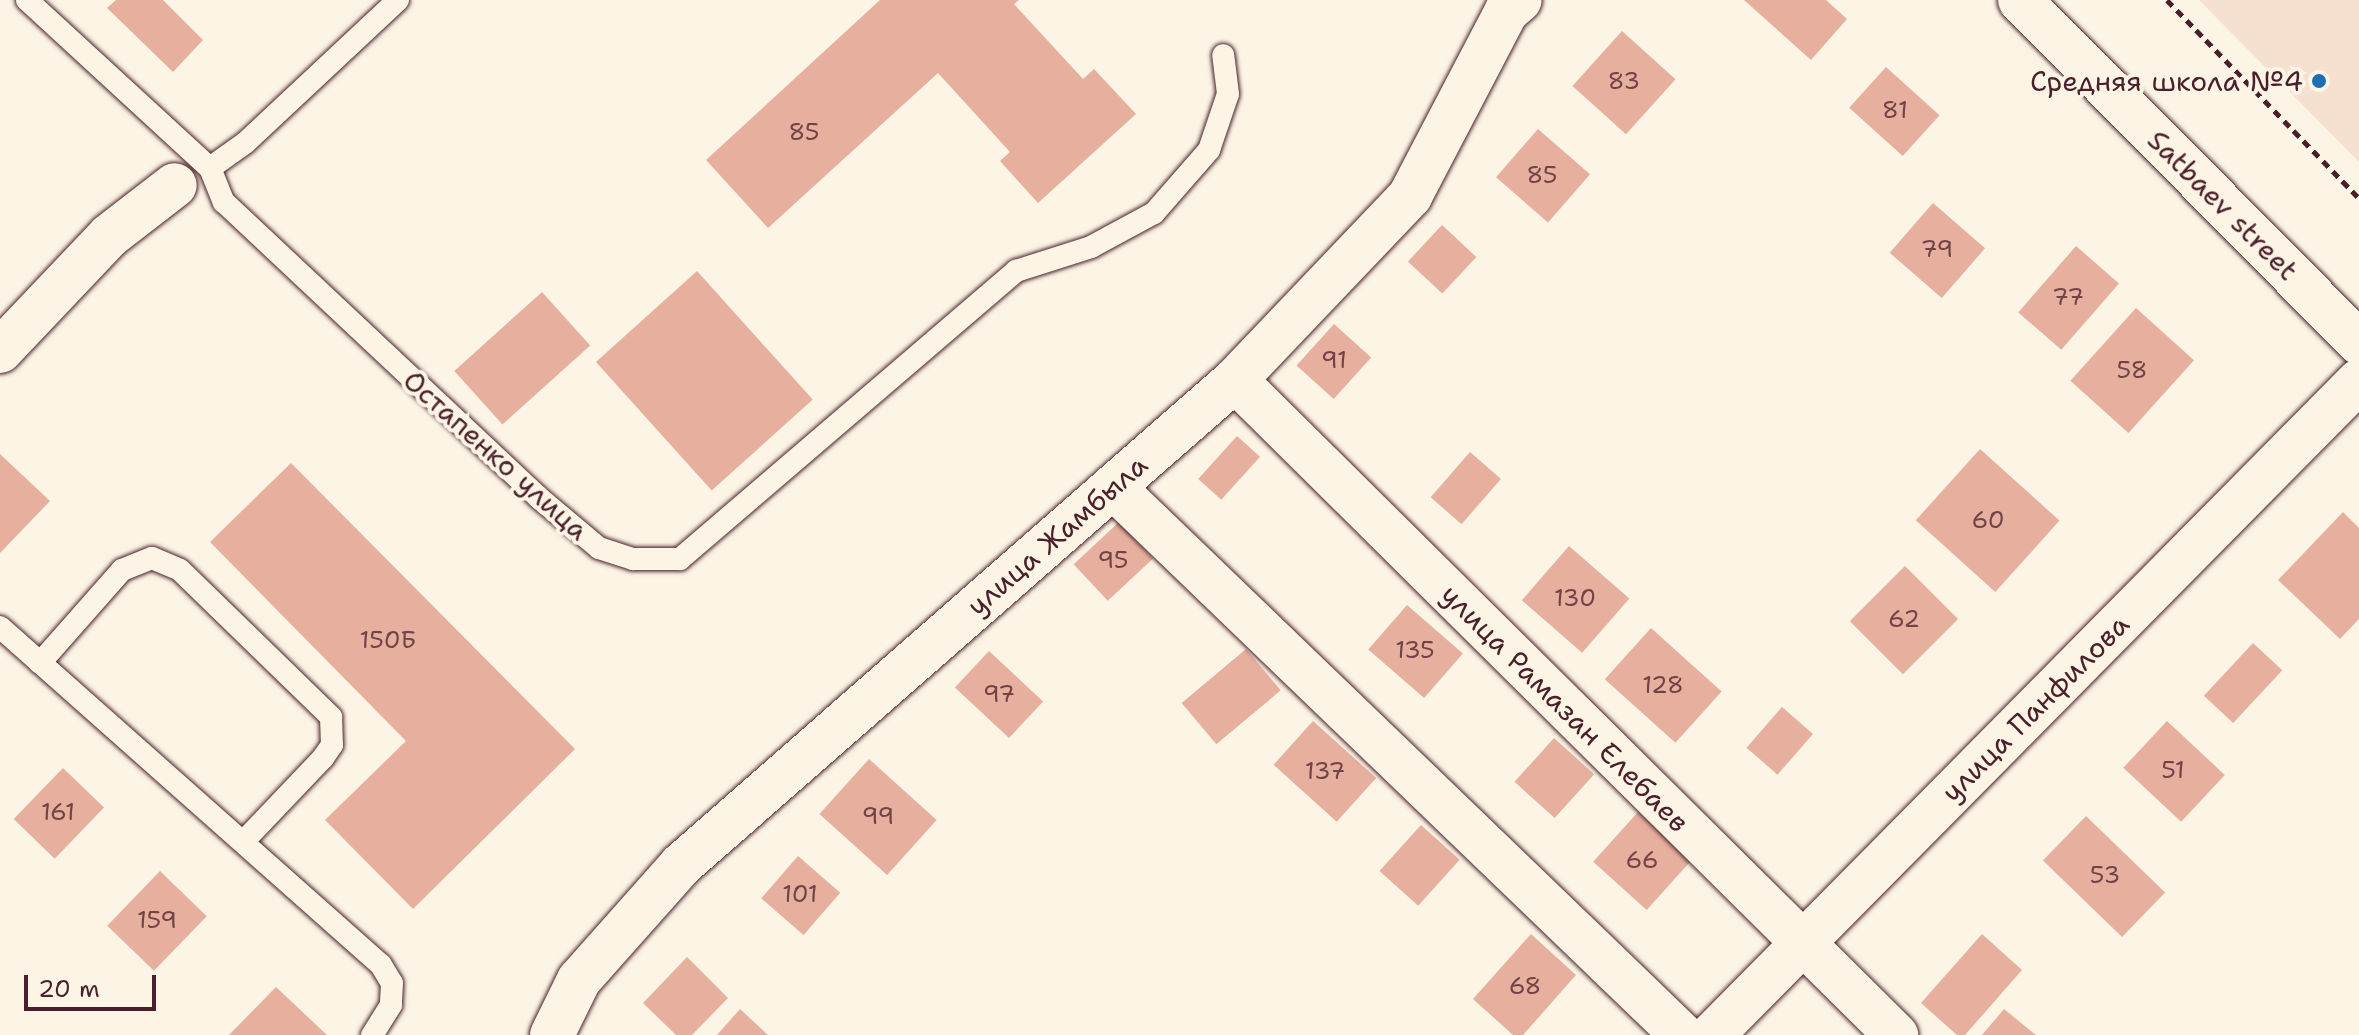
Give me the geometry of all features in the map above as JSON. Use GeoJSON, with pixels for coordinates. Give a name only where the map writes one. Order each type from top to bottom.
{"type":"FeatureCollection","features":[{"type":"Feature","properties":{"kind":"street","name":"улица Жамбыла"},"geometry":{"type":"LineString","coordinates":[[552,1035],[579,980],[681,865],[1235,380],[1410,196],[1506,12],[1520,0]]}},
{"type":"Feature","properties":{"kind":"street","name":"Satbaev street"},"geometry":{"type":"LineString","coordinates":[[2020,0],[2359,342]]}},
{"type":"Feature","properties":{"kind":"street"},"geometry":{"type":"LineString","coordinates":[[0,351],[109,236],[193,177]]}},
{"type":"Feature","properties":{"kind":"street","name":"улица Рамазан Елебаев"},"geometry":{"type":"LineString","coordinates":[[1235,380],[1896,1035]]}},
{"type":"Feature","properties":{"kind":"street","name":"улица Панфилова"},"geometry":{"type":"LineString","coordinates":[[1712,1035],[2359,381]]}},
{"type":"Feature","properties":{"kind":"street"},"geometry":{"type":"LineString","coordinates":[[1113,487],[1682,1035]]}},
{"type":"Feature","properties":{"kind":"lane"},"geometry":{"type":"LineString","coordinates":[[27,0],[193,177],[245,143],[398,0]]}},
{"type":"Feature","properties":{"kind":"lane","name":"Остапенко улица"},"geometry":{"type":"LineString","coordinates":[[193,177],[224,202],[538,497],[599,548],[633,559],[680,559],[1016,271],[1091,247],[1154,213],[1209,150],[1228,94],[1223,55]]}},
{"type":"Feature","properties":{"kind":"lane"},"geometry":{"type":"LineString","coordinates":[[40,663],[122,570],[152,558],[180,570],[331,717],[332,745],[323,758],[244,841]]}},
{"type":"Feature","properties":{"kind":"lane"},"geometry":{"type":"LineString","coordinates":[[0,627],[381,965],[392,983],[391,1005],[372,1035]]}},
{"type":"Feature","properties":{"kind":"path"},"geometry":{"type":"LineString","coordinates":[[2167,0],[2359,198]]}},
{"type":"Feature","properties":{"kind":"shaded area","name":"Средняя школа №4"},"geometry":{"type":"Polygon","coordinates":[[[2199,0],[2359,0],[2359,162],[2199,0]]]}},
{"type":"Feature","properties":{"kind":"building"},"geometry":{"type":"Polygon","coordinates":[[[116,0],[163,0],[203,40],[173,72],[107,8],[116,0]]]}},
{"type":"Feature","properties":{"kind":"building"},"geometry":{"type":"Polygon","coordinates":[[[880,0],[1019,0],[1014,4],[1083,79],[1094,69],[1136,114],[1038,203],[1000,161],[1010,152],[938,73],[768,228],[706,160],[880,0]]]}},
{"type":"Feature","properties":{"kind":"building"},"geometry":{"type":"Polygon","coordinates":[[[1744,0],[1826,0],[1847,19],[1811,60],[1744,0]]]}},
{"type":"Feature","properties":{"kind":"building"},"geometry":{"type":"Polygon","coordinates":[[[1622,31],[1676,79],[1626,134],[1572,86],[1622,31]]]}},
{"type":"Feature","properties":{"kind":"building"},"geometry":{"type":"Polygon","coordinates":[[[1886,67],[1940,115],[1903,156],[1849,108],[1886,67]]]}},
{"type":"Feature","properties":{"kind":"building"},"geometry":{"type":"Polygon","coordinates":[[[1538,129],[1590,174],[1548,223],[1496,177],[1538,129]]]}},
{"type":"Feature","properties":{"kind":"building"},"geometry":{"type":"Polygon","coordinates":[[[1933,203],[1985,248],[1942,298],[1890,253],[1933,203]]]}},
{"type":"Feature","properties":{"kind":"building"},"geometry":{"type":"Polygon","coordinates":[[[1442,225],[1476,257],[1442,294],[1408,262],[1442,225]]]}},
{"type":"Feature","properties":{"kind":"building"},"geometry":{"type":"Polygon","coordinates":[[[2076,246],[2119,283],[2061,350],[2018,312],[2076,246]]]}},
{"type":"Feature","properties":{"kind":"building"},"geometry":{"type":"Polygon","coordinates":[[[697,271],[813,400],[712,491],[596,362],[697,271]]]}},
{"type":"Feature","properties":{"kind":"building"},"geometry":{"type":"Polygon","coordinates":[[[542,292],[590,346],[502,424],[454,371],[542,292]]]}},
{"type":"Feature","properties":{"kind":"building"},"geometry":{"type":"Polygon","coordinates":[[[2136,308],[2194,360],[2128,433],[2070,381],[2136,308]]]}},
{"type":"Feature","properties":{"kind":"building"},"geometry":{"type":"Polygon","coordinates":[[[1334,324],[1371,357],[1334,399],[1297,366],[1334,324]]]}},
{"type":"Feature","properties":{"kind":"building"},"geometry":{"type":"Polygon","coordinates":[[[1237,436],[1260,457],[1221,500],[1198,479],[1237,436]]]}},
{"type":"Feature","properties":{"kind":"building"},"geometry":{"type":"Polygon","coordinates":[[[1980,449],[2060,521],[1995,592],[1916,520],[1980,449]]]}},
{"type":"Feature","properties":{"kind":"building"},"geometry":{"type":"Polygon","coordinates":[[[1470,452],[1501,479],[1462,524],[1431,497],[1470,452]]]}},
{"type":"Feature","properties":{"kind":"building"},"geometry":{"type":"Polygon","coordinates":[[[0,454],[50,501],[0,553],[0,454]]]}},
{"type":"Feature","properties":{"kind":"building"},"geometry":{"type":"Polygon","coordinates":[[[291,463],[575,749],[413,909],[325,820],[406,741],[210,542],[291,463]]]}},
{"type":"Feature","properties":{"kind":"building"},"geometry":{"type":"Polygon","coordinates":[[[2343,512],[2359,528],[2359,619],[2340,639],[2278,580],[2343,512]]]}},
{"type":"Feature","properties":{"kind":"building"},"geometry":{"type":"Polygon","coordinates":[[[1119,522],[1153,559],[1108,601],[1074,564],[1119,522]]]}},
{"type":"Feature","properties":{"kind":"building"},"geometry":{"type":"Polygon","coordinates":[[[1569,546],[1629,598],[1582,653],[1522,600],[1569,546]]]}},
{"type":"Feature","properties":{"kind":"building"},"geometry":{"type":"Polygon","coordinates":[[[1905,566],[1958,619],[1903,674],[1850,621],[1905,566]]]}},
{"type":"Feature","properties":{"kind":"building"},"geometry":{"type":"Polygon","coordinates":[[[1407,605],[1463,654],[1424,698],[1368,650],[1407,605]]]}},
{"type":"Feature","properties":{"kind":"building"},"geometry":{"type":"Polygon","coordinates":[[[1651,628],[1722,692],[1675,743],[1605,679],[1651,628]]]}},
{"type":"Feature","properties":{"kind":"building"},"geometry":{"type":"Polygon","coordinates":[[[2253,643],[2282,670],[2233,723],[2204,696],[2253,643]]]}},
{"type":"Feature","properties":{"kind":"building"},"geometry":{"type":"Polygon","coordinates":[[[1246,649],[1281,690],[1216,744],[1182,703],[1246,649]]]}},
{"type":"Feature","properties":{"kind":"building"},"geometry":{"type":"Polygon","coordinates":[[[989,651],[1043,701],[1009,738],[955,688],[989,651]]]}},
{"type":"Feature","properties":{"kind":"building"},"geometry":{"type":"Polygon","coordinates":[[[1782,707],[1813,734],[1778,775],[1747,748],[1782,707]]]}},
{"type":"Feature","properties":{"kind":"building"},"geometry":{"type":"Polygon","coordinates":[[[1313,721],[1376,778],[1337,822],[1274,765],[1313,721]]]}},
{"type":"Feature","properties":{"kind":"building"},"geometry":{"type":"Polygon","coordinates":[[[2167,721],[2225,775],[2181,822],[2123,768],[2167,721]]]}},
{"type":"Feature","properties":{"kind":"building"},"geometry":{"type":"Polygon","coordinates":[[[1554,738],[1594,774],[1555,818],[1515,782],[1554,738]]]}},
{"type":"Feature","properties":{"kind":"building"},"geometry":{"type":"Polygon","coordinates":[[[869,759],[937,820],[887,875],[819,814],[869,759]]]}},
{"type":"Feature","properties":{"kind":"building"},"geometry":{"type":"Polygon","coordinates":[[[63,768],[104,808],[55,859],[14,819],[63,768]]]}},
{"type":"Feature","properties":{"kind":"building"},"geometry":{"type":"Polygon","coordinates":[[[1638,812],[1692,860],[1647,910],[1593,862],[1638,812]]]}},
{"type":"Feature","properties":{"kind":"building"},"geometry":{"type":"Polygon","coordinates":[[[2086,816],[2165,892],[2122,937],[2043,861],[2086,816]]]}},
{"type":"Feature","properties":{"kind":"building"},"geometry":{"type":"Polygon","coordinates":[[[1421,825],[1460,860],[1418,906],[1380,871],[1421,825]]]}},
{"type":"Feature","properties":{"kind":"building"},"geometry":{"type":"Polygon","coordinates":[[[798,856],[840,893],[804,935],[761,898],[798,856]]]}},
{"type":"Feature","properties":{"kind":"building"},"geometry":{"type":"Polygon","coordinates":[[[160,871],[207,916],[154,971],[107,926],[160,871]]]}},
{"type":"Feature","properties":{"kind":"building"},"geometry":{"type":"Polygon","coordinates":[[[1531,934],[1576,975],[1523,1035],[1513,1035],[1473,999],[1531,934]]]}},
{"type":"Feature","properties":{"kind":"building"},"geometry":{"type":"Polygon","coordinates":[[[1982,934],[2022,970],[1965,1035],[1957,1035],[1921,1003],[1982,934]]]}},
{"type":"Feature","properties":{"kind":"building"},"geometry":{"type":"Polygon","coordinates":[[[687,957],[728,998],[692,1035],[676,1035],[643,1003],[687,957]]]}},
{"type":"Feature","properties":{"kind":"building"},"geometry":{"type":"Polygon","coordinates":[[[276,987],[327,1035],[229,1035],[276,987]]]}},
{"type":"Feature","properties":{"kind":"building"},"geometry":{"type":"Polygon","coordinates":[[[740,1009],[768,1035],[717,1035],[740,1009]]]}},
{"type":"Feature","properties":{"kind":"building"},"geometry":{"type":"Polygon","coordinates":[[[2004,1009],[2036,1035],[1982,1035],[2004,1009]]]}},
{"type":"Feature","properties":{"kind":"place","name":"Средняя школа №4"},"geometry":{"type":"Point","coordinates":[2319,81]}}]}
